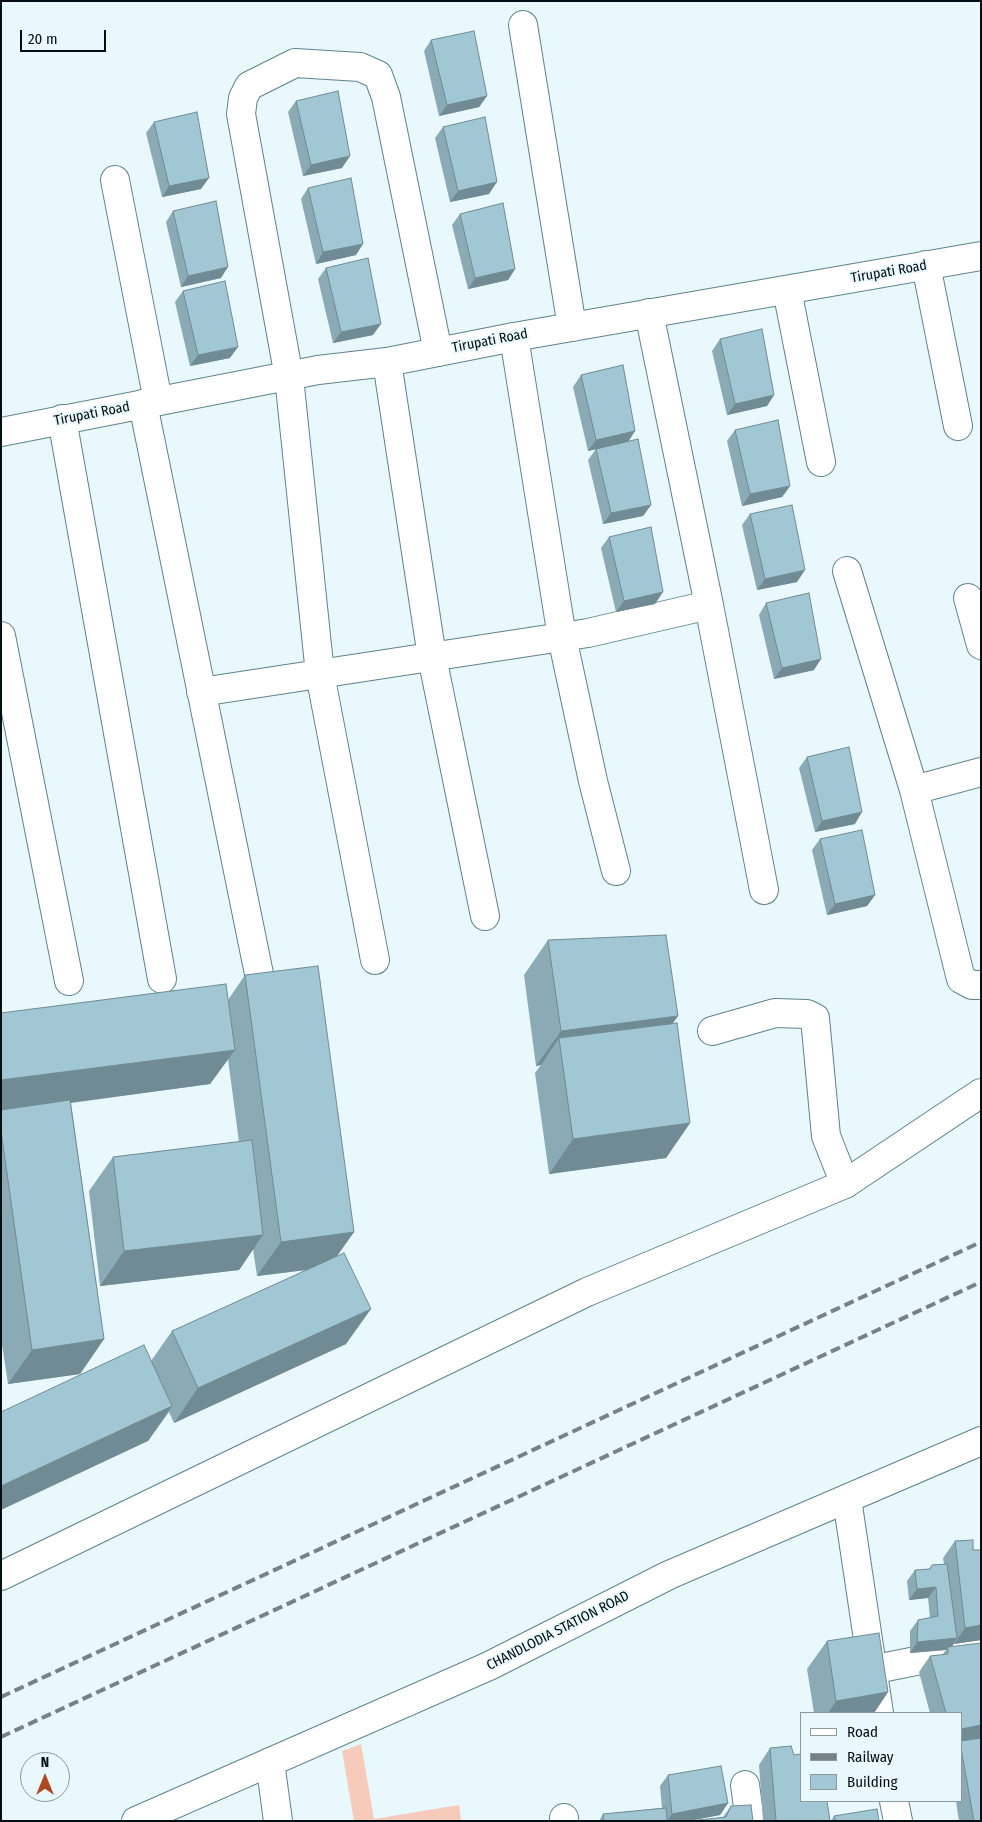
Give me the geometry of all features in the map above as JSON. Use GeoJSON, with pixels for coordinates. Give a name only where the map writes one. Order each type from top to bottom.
{"type":"FeatureCollection","features":[{"type":"Feature","properties":{"kind":"street"},"geometry":{"type":"LineString","coordinates":[[523,25],[572,326]]}},
{"type":"Feature","properties":{"kind":"street"},"geometry":{"type":"LineString","coordinates":[[375,960],[320,674],[288,377],[241,114],[243,98],[249,86],[295,63],[360,67],[378,75],[386,96],[438,352]]}},
{"type":"Feature","properties":{"kind":"street"},"geometry":{"type":"LineString","coordinates":[[115,180],[151,402],[202,692],[259,974]]}},
{"type":"Feature","properties":{"kind":"street","name":"Tirupati Road"},"geometry":{"type":"LineString","coordinates":[[1,432],[318,370],[387,362],[572,326],[981,256]]}},
{"type":"Feature","properties":{"kind":"street"},"geometry":{"type":"LineString","coordinates":[[926,265],[958,426]]}},
{"type":"Feature","properties":{"kind":"street"},"geometry":{"type":"LineString","coordinates":[[787,290],[821,462]]}},
{"type":"Feature","properties":{"kind":"street"},"geometry":{"type":"LineString","coordinates":[[649,313],[709,605],[764,890]]}},
{"type":"Feature","properties":{"kind":"street"},"geometry":{"type":"LineString","coordinates":[[514,337],[562,637],[593,781],[616,871]]}},
{"type":"Feature","properties":{"kind":"street"},"geometry":{"type":"LineString","coordinates":[[387,362],[432,657],[485,916]]}},
{"type":"Feature","properties":{"kind":"street"},"geometry":{"type":"LineString","coordinates":[[62,419],[162,979]]}},
{"type":"Feature","properties":{"kind":"street"},"geometry":{"type":"LineString","coordinates":[[847,571],[914,790],[961,979],[972,985],[981,985]]}},
{"type":"Feature","properties":{"kind":"street"},"geometry":{"type":"LineString","coordinates":[[968,598],[981,645]]}},
{"type":"Feature","properties":{"kind":"street"},"geometry":{"type":"LineString","coordinates":[[202,692],[588,633],[709,605]]}},
{"type":"Feature","properties":{"kind":"street"},"geometry":{"type":"LineString","coordinates":[[1,636],[69,980]]}},
{"type":"Feature","properties":{"kind":"street"},"geometry":{"type":"LineString","coordinates":[[914,790],[981,772]]}},
{"type":"Feature","properties":{"kind":"street"},"geometry":{"type":"LineString","coordinates":[[712,1031],[775,1013],[806,1014],[815,1018],[826,1136],[845,1184]]}},
{"type":"Feature","properties":{"kind":"street"},"geometry":{"type":"LineString","coordinates":[[1,1576],[587,1292],[845,1184],[981,1093]]}},
{"type":"Feature","properties":{"kind":"street","name":"CHANDLODIA STATION ROAD"},"geometry":{"type":"LineString","coordinates":[[136,1821],[489,1666],[669,1575],[981,1441]]}},
{"type":"Feature","properties":{"kind":"street"},"geometry":{"type":"LineString","coordinates":[[847,1499],[871,1670],[879,1712]]}},
{"type":"Feature","properties":{"kind":"street"},"geometry":{"type":"LineString","coordinates":[[871,1670],[981,1648]]}},
{"type":"Feature","properties":{"kind":"street"},"geometry":{"type":"LineString","coordinates":[[270,1762],[278,1821]]}},
{"type":"Feature","properties":{"kind":"street"},"geometry":{"type":"LineString","coordinates":[[745,1785],[750,1821]]}},
{"type":"Feature","properties":{"kind":"street"},"geometry":{"type":"LineString","coordinates":[[894,1802],[898,1821]]}},
{"type":"Feature","properties":{"kind":"shaded area"},"geometry":{"type":"Polygon","coordinates":[[[361,1744],[374,1819],[459,1805],[461,1821],[354,1821],[342,1751],[361,1744]]]}},
{"type":"Feature","properties":{"kind":"building"},"geometry":{"type":"Polygon","coordinates":[[[474,31],[487,96],[447,105],[431,40],[474,31]]]}},
{"type":"Feature","properties":{"kind":"building"},"geometry":{"type":"Polygon","coordinates":[[[338,91],[350,156],[311,165],[296,101],[338,91]]]}},
{"type":"Feature","properties":{"kind":"building"},"geometry":{"type":"Polygon","coordinates":[[[197,112],[209,178],[169,186],[154,122],[197,112]]]}},
{"type":"Feature","properties":{"kind":"building"},"geometry":{"type":"Polygon","coordinates":[[[485,117],[497,182],[458,191],[443,127],[485,117]]]}},
{"type":"Feature","properties":{"kind":"building"},"geometry":{"type":"Polygon","coordinates":[[[351,178],[363,244],[323,252],[308,188],[351,178]]]}},
{"type":"Feature","properties":{"kind":"building"},"geometry":{"type":"Polygon","coordinates":[[[216,201],[228,267],[188,276],[173,211],[216,201]]]}},
{"type":"Feature","properties":{"kind":"building"},"geometry":{"type":"Polygon","coordinates":[[[503,203],[515,269],[475,278],[460,214],[503,203]]]}},
{"type":"Feature","properties":{"kind":"building"},"geometry":{"type":"Polygon","coordinates":[[[368,258],[381,324],[341,332],[326,268],[368,258]]]}},
{"type":"Feature","properties":{"kind":"building"},"geometry":{"type":"Polygon","coordinates":[[[225,281],[238,347],[198,355],[183,291],[225,281]]]}},
{"type":"Feature","properties":{"kind":"building"},"geometry":{"type":"Polygon","coordinates":[[[762,329],[774,395],[735,404],[720,339],[762,329]]]}},
{"type":"Feature","properties":{"kind":"building"},"geometry":{"type":"Polygon","coordinates":[[[623,365],[635,431],[596,440],[581,375],[623,365]]]}},
{"type":"Feature","properties":{"kind":"building"},"geometry":{"type":"Polygon","coordinates":[[[778,420],[790,486],[750,494],[735,430],[778,420]]]}},
{"type":"Feature","properties":{"kind":"building"},"geometry":{"type":"Polygon","coordinates":[[[638,439],[651,505],[611,513],[596,449],[638,439]]]}},
{"type":"Feature","properties":{"kind":"building"},"geometry":{"type":"Polygon","coordinates":[[[792,505],[805,570],[765,579],[750,514],[792,505]]]}},
{"type":"Feature","properties":{"kind":"building"},"geometry":{"type":"Polygon","coordinates":[[[651,527],[663,592],[624,601],[609,537],[651,527]]]}},
{"type":"Feature","properties":{"kind":"building"},"geometry":{"type":"Polygon","coordinates":[[[809,593],[821,659],[782,668],[766,603],[809,593]]]}},
{"type":"Feature","properties":{"kind":"building"},"geometry":{"type":"Polygon","coordinates":[[[849,747],[862,812],[822,821],[807,757],[849,747]]]}},
{"type":"Feature","properties":{"kind":"building"},"geometry":{"type":"Polygon","coordinates":[[[862,830],[875,895],[835,904],[820,839],[862,830]]]}},
{"type":"Feature","properties":{"kind":"building"},"geometry":{"type":"Polygon","coordinates":[[[666,935],[678,1016],[561,1031],[548,940],[666,935]]]}},
{"type":"Feature","properties":{"kind":"building"},"geometry":{"type":"Polygon","coordinates":[[[318,966],[354,1232],[281,1242],[245,975],[318,966]]]}},
{"type":"Feature","properties":{"kind":"building"},"geometry":{"type":"Polygon","coordinates":[[[226,984],[235,1050],[1,1080],[1,1013],[226,984]]]}},
{"type":"Feature","properties":{"kind":"building"},"geometry":{"type":"Polygon","coordinates":[[[677,1023],[690,1123],[573,1139],[559,1038],[677,1023]]]}},
{"type":"Feature","properties":{"kind":"building"},"geometry":{"type":"Polygon","coordinates":[[[70,1100],[104,1339],[32,1350],[1,1131],[1,1110],[70,1100]]]}},
{"type":"Feature","properties":{"kind":"building"},"geometry":{"type":"Polygon","coordinates":[[[252,1140],[263,1235],[124,1251],[113,1157],[252,1140]]]}},
{"type":"Feature","properties":{"kind":"building"},"geometry":{"type":"Polygon","coordinates":[[[344,1253],[371,1309],[198,1388],[172,1331],[344,1253]]]}},
{"type":"Feature","properties":{"kind":"building"},"geometry":{"type":"Polygon","coordinates":[[[144,1345],[172,1406],[1,1486],[1,1412],[144,1345]]]}},
{"type":"Feature","properties":{"kind":"building"},"geometry":{"type":"Polygon","coordinates":[[[973,1540],[973,1550],[981,1550],[981,1625],[965,1628],[955,1541],[973,1540]]]}},
{"type":"Feature","properties":{"kind":"building"},"geometry":{"type":"Polygon","coordinates":[[[947,1564],[957,1638],[917,1642],[918,1620],[938,1616],[936,1587],[917,1589],[915,1570],[930,1569],[932,1565],[947,1564]]]}},
{"type":"Feature","properties":{"kind":"building"},"geometry":{"type":"Polygon","coordinates":[[[879,1633],[888,1692],[836,1701],[827,1641],[879,1633]]]}},
{"type":"Feature","properties":{"kind":"building"},"geometry":{"type":"Polygon","coordinates":[[[981,1643],[981,1725],[962,1729],[962,1712],[946,1712],[930,1656],[948,1654],[948,1647],[981,1643]]]}},
{"type":"Feature","properties":{"kind":"building"},"geometry":{"type":"Polygon","coordinates":[[[981,1738],[981,1821],[974,1821],[962,1754],[962,1741],[981,1738]]]}},
{"type":"Feature","properties":{"kind":"building"},"geometry":{"type":"Polygon","coordinates":[[[791,1746],[794,1755],[800,1754],[800,1802],[827,1802],[830,1821],[776,1821],[770,1748],[791,1746]]]}},
{"type":"Feature","properties":{"kind":"building"},"geometry":{"type":"Polygon","coordinates":[[[721,1766],[728,1803],[672,1814],[668,1775],[721,1766]]]}},
{"type":"Feature","properties":{"kind":"building"},"geometry":{"type":"Polygon","coordinates":[[[751,1805],[753,1821],[689,1821],[726,1817],[731,1806],[751,1805]]]}},
{"type":"Feature","properties":{"kind":"building"},"geometry":{"type":"Polygon","coordinates":[[[666,1808],[667,1821],[604,1821],[603,1814],[666,1808]]]}},
{"type":"Feature","properties":{"kind":"building"},"geometry":{"type":"Polygon","coordinates":[[[877,1809],[879,1821],[836,1821],[834,1816],[877,1809]]]}},
{"type":"Feature","properties":{"kind":"railway"},"geometry":{"type":"LineString","coordinates":[[1,1697],[981,1242]]}},
{"type":"Feature","properties":{"kind":"railway"},"geometry":{"type":"LineString","coordinates":[[1,1737],[981,1282]]}}]}
